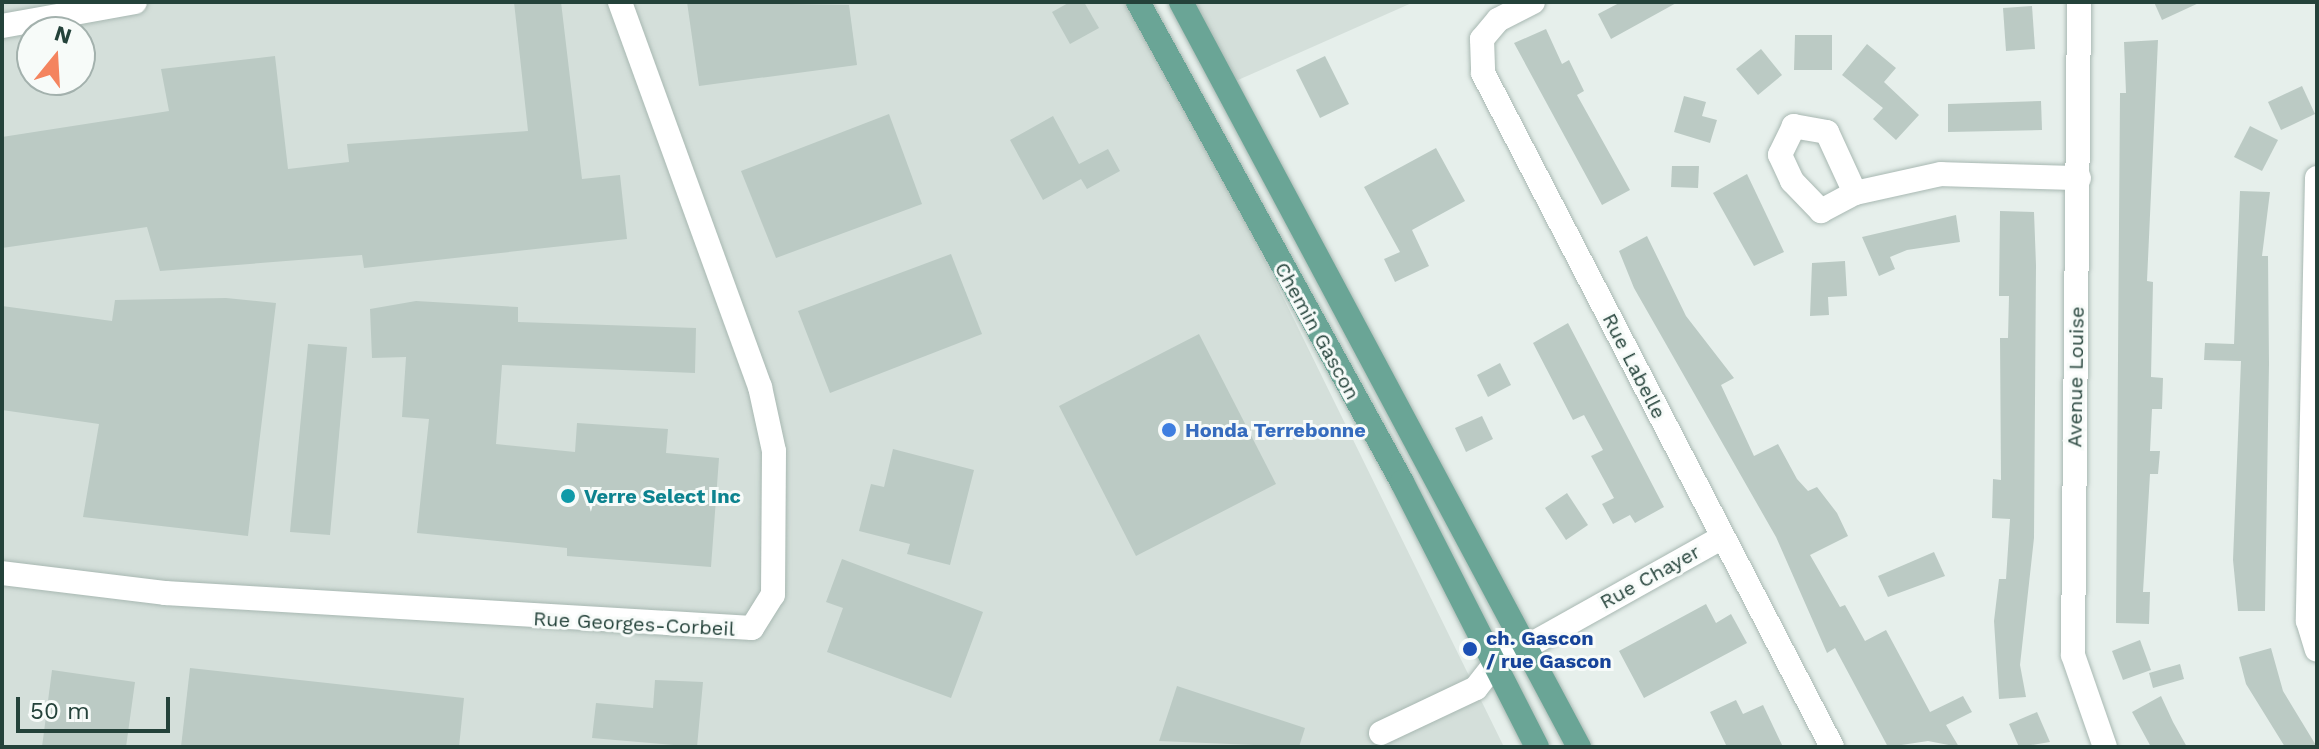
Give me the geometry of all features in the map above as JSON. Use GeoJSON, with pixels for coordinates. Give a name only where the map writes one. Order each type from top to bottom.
{"type":"FeatureCollection","features":[{"type":"Feature","properties":{"kind":"main road","name":"Chemin Gascon"},"geometry":{"type":"LineString","coordinates":[[1138,2],[1537,747]]}},
{"type":"Feature","properties":{"kind":"main road","name":"Chemin Gascon"},"geometry":{"type":"LineString","coordinates":[[1181,2],[1579,747]]}},
{"type":"Feature","properties":{"kind":"street"},"geometry":{"type":"LineString","coordinates":[[2,26],[135,2]]}},
{"type":"Feature","properties":{"kind":"street","name":"Rue Georges-Corbeil"},"geometry":{"type":"LineString","coordinates":[[2,573],[165,593],[752,628],[773,595],[774,451],[760,387],[620,2]]}},
{"type":"Feature","properties":{"kind":"street","name":"Rue Labelle"},"geometry":{"type":"LineString","coordinates":[[1533,2],[1498,20],[1482,39],[1483,73],[1832,747]]}},
{"type":"Feature","properties":{"kind":"street","name":"Avenue Louise"},"geometry":{"type":"LineString","coordinates":[[2079,2],[2073,655],[2105,747]]}},
{"type":"Feature","properties":{"kind":"street"},"geometry":{"type":"LineString","coordinates":[[1855,193],[1941,174],[2079,178]]}},
{"type":"Feature","properties":{"kind":"street"},"geometry":{"type":"LineString","coordinates":[[2317,178],[2308,621],[2317,650]]}},
{"type":"Feature","properties":{"kind":"street","name":"Rue Chayer"},"geometry":{"type":"LineString","coordinates":[[1381,733],[1476,688],[1494,665],[1723,537]]}},
{"type":"Feature","properties":{"kind":"shaded area"},"geometry":{"type":"Polygon","coordinates":[[[2,2],[1138,2],[1504,747],[2,747],[2,2]]]}},
{"type":"Feature","properties":{"kind":"shaded area"},"geometry":{"type":"Polygon","coordinates":[[[1179,2],[1414,2],[1229,84],[1179,2]]]}},
{"type":"Feature","properties":{"kind":"building"},"geometry":{"type":"Polygon","coordinates":[[[514,2],[561,2],[582,179],[620,175],[627,239],[364,268],[362,255],[160,271],[147,227],[2,248],[2,137],[169,111],[161,69],[275,56],[288,169],[349,162],[347,144],[528,131],[514,2]]]}},
{"type":"Feature","properties":{"kind":"building"},"geometry":{"type":"Polygon","coordinates":[[[687,2],[849,5],[857,65],[699,86],[687,2]]]}},
{"type":"Feature","properties":{"kind":"building"},"geometry":{"type":"Polygon","coordinates":[[[1070,2],[1084,2],[1099,28],[1070,44],[1052,12],[1070,2]]]}},
{"type":"Feature","properties":{"kind":"building"},"geometry":{"type":"Polygon","coordinates":[[[1621,2],[1678,2],[1611,39],[1598,14],[1621,2]]]}},
{"type":"Feature","properties":{"kind":"building"},"geometry":{"type":"Polygon","coordinates":[[[2154,2],[2201,2],[2162,20],[2154,2]]]}},
{"type":"Feature","properties":{"kind":"building"},"geometry":{"type":"Polygon","coordinates":[[[2032,6],[2035,49],[2006,51],[2003,8],[2032,6]]]}},
{"type":"Feature","properties":{"kind":"building"},"geometry":{"type":"Polygon","coordinates":[[[1546,29],[1562,64],[1569,60],[1584,91],[1577,95],[1630,190],[1602,205],[1514,43],[1546,29]]]}},
{"type":"Feature","properties":{"kind":"building"},"geometry":{"type":"Polygon","coordinates":[[[1795,35],[1832,35],[1832,70],[1794,70],[1795,35]]]}},
{"type":"Feature","properties":{"kind":"building"},"geometry":{"type":"Polygon","coordinates":[[[2158,40],[2147,281],[2153,282],[2151,377],[2163,378],[2162,409],[2152,409],[2150,451],[2160,451],[2158,474],[2150,474],[2143,592],[2150,592],[2149,624],[2116,623],[2120,93],[2126,93],[2124,42],[2158,40]]]}},
{"type":"Feature","properties":{"kind":"building"},"geometry":{"type":"Polygon","coordinates":[[[1867,44],[1896,68],[1884,82],[1919,115],[1896,140],[1873,119],[1883,108],[1842,75],[1867,44]]]}},
{"type":"Feature","properties":{"kind":"building"},"geometry":{"type":"Polygon","coordinates":[[[1761,49],[1782,75],[1758,95],[1736,69],[1761,49]]]}},
{"type":"Feature","properties":{"kind":"building"},"geometry":{"type":"Polygon","coordinates":[[[1325,56],[1349,104],[1320,118],[1296,70],[1325,56]]]}},
{"type":"Feature","properties":{"kind":"building"},"geometry":{"type":"Polygon","coordinates":[[[2302,86],[2315,114],[2281,130],[2268,102],[2302,86]]]}},
{"type":"Feature","properties":{"kind":"building"},"geometry":{"type":"Polygon","coordinates":[[[1684,96],[1706,102],[1702,116],[1717,120],[1710,143],[1674,132],[1684,96]]]}},
{"type":"Feature","properties":{"kind":"building"},"geometry":{"type":"Polygon","coordinates":[[[2041,101],[2042,130],[1948,132],[1948,104],[2041,101]]]}},
{"type":"Feature","properties":{"kind":"building"},"geometry":{"type":"Polygon","coordinates":[[[889,114],[922,204],[776,258],[741,171],[889,114]]]}},
{"type":"Feature","properties":{"kind":"building"},"geometry":{"type":"Polygon","coordinates":[[[1053,116],[1079,164],[1108,149],[1120,171],[1087,189],[1081,179],[1043,200],[1010,140],[1053,116]]]}},
{"type":"Feature","properties":{"kind":"building"},"geometry":{"type":"Polygon","coordinates":[[[2250,126],[2278,140],[2262,171],[2234,157],[2250,126]]]}},
{"type":"Feature","properties":{"kind":"building"},"geometry":{"type":"Polygon","coordinates":[[[1436,148],[1465,201],[1412,230],[1429,266],[1395,282],[1384,259],[1400,252],[1364,187],[1436,148]]]}},
{"type":"Feature","properties":{"kind":"building"},"geometry":{"type":"Polygon","coordinates":[[[1672,166],[1699,166],[1698,188],[1671,187],[1672,166]]]}},
{"type":"Feature","properties":{"kind":"building"},"geometry":{"type":"Polygon","coordinates":[[[1747,174],[1784,252],[1754,266],[1713,193],[1747,174]]]}},
{"type":"Feature","properties":{"kind":"building"},"geometry":{"type":"Polygon","coordinates":[[[2240,191],[2270,192],[2262,256],[2268,256],[2269,364],[2265,611],[2238,611],[2233,560],[2241,361],[2204,360],[2205,343],[2234,344],[2240,191]]]}},
{"type":"Feature","properties":{"kind":"building"},"geometry":{"type":"Polygon","coordinates":[[[2000,211],[2034,212],[2036,265],[2034,538],[2020,665],[2026,697],[1999,699],[1994,621],[1999,579],[2006,579],[2010,519],[1992,518],[1993,479],[2001,480],[2000,338],[2008,338],[2009,296],[1999,296],[2000,211]]]}},
{"type":"Feature","properties":{"kind":"building"},"geometry":{"type":"Polygon","coordinates":[[[1956,215],[1960,242],[1907,250],[1890,257],[1895,269],[1879,276],[1862,237],[1956,215]]]}},
{"type":"Feature","properties":{"kind":"building"},"geometry":{"type":"Polygon","coordinates":[[[1647,236],[1686,316],[1734,378],[1721,385],[1754,456],[1778,444],[1797,479],[1808,491],[1817,487],[1837,513],[1848,536],[1810,555],[1840,607],[1845,605],[1865,641],[1886,630],[1930,712],[1963,696],[1972,712],[1946,725],[1959,747],[1928,741],[1888,747],[1835,648],[1827,653],[1776,537],[1634,288],[1619,251],[1647,236]]]}},
{"type":"Feature","properties":{"kind":"building"},"geometry":{"type":"Polygon","coordinates":[[[951,254],[982,334],[830,393],[798,311],[951,254]]]}},
{"type":"Feature","properties":{"kind":"building"},"geometry":{"type":"Polygon","coordinates":[[[1845,261],[1847,296],[1828,297],[1829,315],[1810,316],[1812,263],[1845,261]]]}},
{"type":"Feature","properties":{"kind":"building"},"geometry":{"type":"Polygon","coordinates":[[[226,298],[276,303],[248,536],[83,517],[99,424],[2,410],[2,306],[112,321],[115,300],[226,298]]]}},
{"type":"Feature","properties":{"kind":"building"},"geometry":{"type":"Polygon","coordinates":[[[416,301],[518,307],[518,322],[696,328],[695,373],[502,365],[496,444],[575,452],[577,423],[668,429],[666,453],[719,458],[711,567],[567,556],[567,548],[417,533],[429,419],[402,417],[406,357],[372,358],[370,309],[416,301]]]}},
{"type":"Feature","properties":{"kind":"building"},"geometry":{"type":"Polygon","coordinates":[[[1568,323],[1664,507],[1635,523],[1630,515],[1613,524],[1602,504],[1614,498],[1591,456],[1603,450],[1584,415],[1573,420],[1533,343],[1568,323]]]}},
{"type":"Feature","properties":{"kind":"building"},"geometry":{"type":"Polygon","coordinates":[[[1199,334],[1276,484],[1136,556],[1059,406],[1199,334]]]}},
{"type":"Feature","properties":{"kind":"building"},"geometry":{"type":"Polygon","coordinates":[[[308,344],[347,347],[330,535],[290,532],[308,344]]]}},
{"type":"Feature","properties":{"kind":"building"},"geometry":{"type":"Polygon","coordinates":[[[1500,363],[1511,385],[1488,397],[1477,375],[1500,363]]]}},
{"type":"Feature","properties":{"kind":"building"},"geometry":{"type":"Polygon","coordinates":[[[1482,416],[1493,439],[1466,452],[1455,428],[1482,416]]]}},
{"type":"Feature","properties":{"kind":"building"},"geometry":{"type":"Polygon","coordinates":[[[893,449],[974,470],[950,565],[907,554],[910,544],[859,531],[871,484],[884,487],[893,449]]]}},
{"type":"Feature","properties":{"kind":"building"},"geometry":{"type":"Polygon","coordinates":[[[1567,493],[1588,525],[1566,540],[1545,508],[1567,493]]]}},
{"type":"Feature","properties":{"kind":"building"},"geometry":{"type":"Polygon","coordinates":[[[1934,552],[1945,576],[1888,597],[1878,576],[1934,552]]]}},
{"type":"Feature","properties":{"kind":"building"},"geometry":{"type":"Polygon","coordinates":[[[842,559],[983,612],[951,698],[827,652],[843,608],[826,602],[842,559]]]}},
{"type":"Feature","properties":{"kind":"building"},"geometry":{"type":"Polygon","coordinates":[[[1706,604],[1716,623],[1731,614],[1747,643],[1644,698],[1619,651],[1706,604]]]}},
{"type":"Feature","properties":{"kind":"building"},"geometry":{"type":"Polygon","coordinates":[[[2140,640],[2151,670],[2123,680],[2112,651],[2140,640]]]}},
{"type":"Feature","properties":{"kind":"building"},"geometry":{"type":"Polygon","coordinates":[[[2271,648],[2283,691],[2317,747],[2285,747],[2246,684],[2239,657],[2271,648]]]}},
{"type":"Feature","properties":{"kind":"building"},"geometry":{"type":"Polygon","coordinates":[[[2180,664],[2184,679],[2153,688],[2149,673],[2180,664]]]}},
{"type":"Feature","properties":{"kind":"building"},"geometry":{"type":"Polygon","coordinates":[[[190,668],[464,698],[459,747],[181,747],[190,668]]]}},
{"type":"Feature","properties":{"kind":"building"},"geometry":{"type":"Polygon","coordinates":[[[52,670],[135,682],[126,747],[42,747],[52,670]]]}},
{"type":"Feature","properties":{"kind":"building"},"geometry":{"type":"Polygon","coordinates":[[[655,680],[703,682],[697,747],[592,738],[596,703],[653,708],[655,680]]]}},
{"type":"Feature","properties":{"kind":"building"},"geometry":{"type":"Polygon","coordinates":[[[1177,686],[1305,728],[1299,747],[1159,741],[1177,686]]]}},
{"type":"Feature","properties":{"kind":"building"},"geometry":{"type":"Polygon","coordinates":[[[2161,696],[2187,747],[2151,747],[2132,712],[2161,696]]]}},
{"type":"Feature","properties":{"kind":"building"},"geometry":{"type":"Polygon","coordinates":[[[1736,700],[1743,714],[1763,705],[1783,747],[1727,747],[1710,712],[1736,700]]]}},
{"type":"Feature","properties":{"kind":"building"},"geometry":{"type":"Polygon","coordinates":[[[2037,712],[2050,742],[2019,747],[2009,724],[2037,712]]]}},
{"type":"Feature","properties":{"kind":"place","name":"Honda Terrebonne"},"geometry":{"type":"Point","coordinates":[1169,430]}},
{"type":"Feature","properties":{"kind":"place","name":"Verre Select Inc"},"geometry":{"type":"Point","coordinates":[568,496]}},
{"type":"Feature","properties":{"kind":"place","name":"ch. Gascon / rue Gascon"},"geometry":{"type":"Point","coordinates":[1470,649]}}]}
